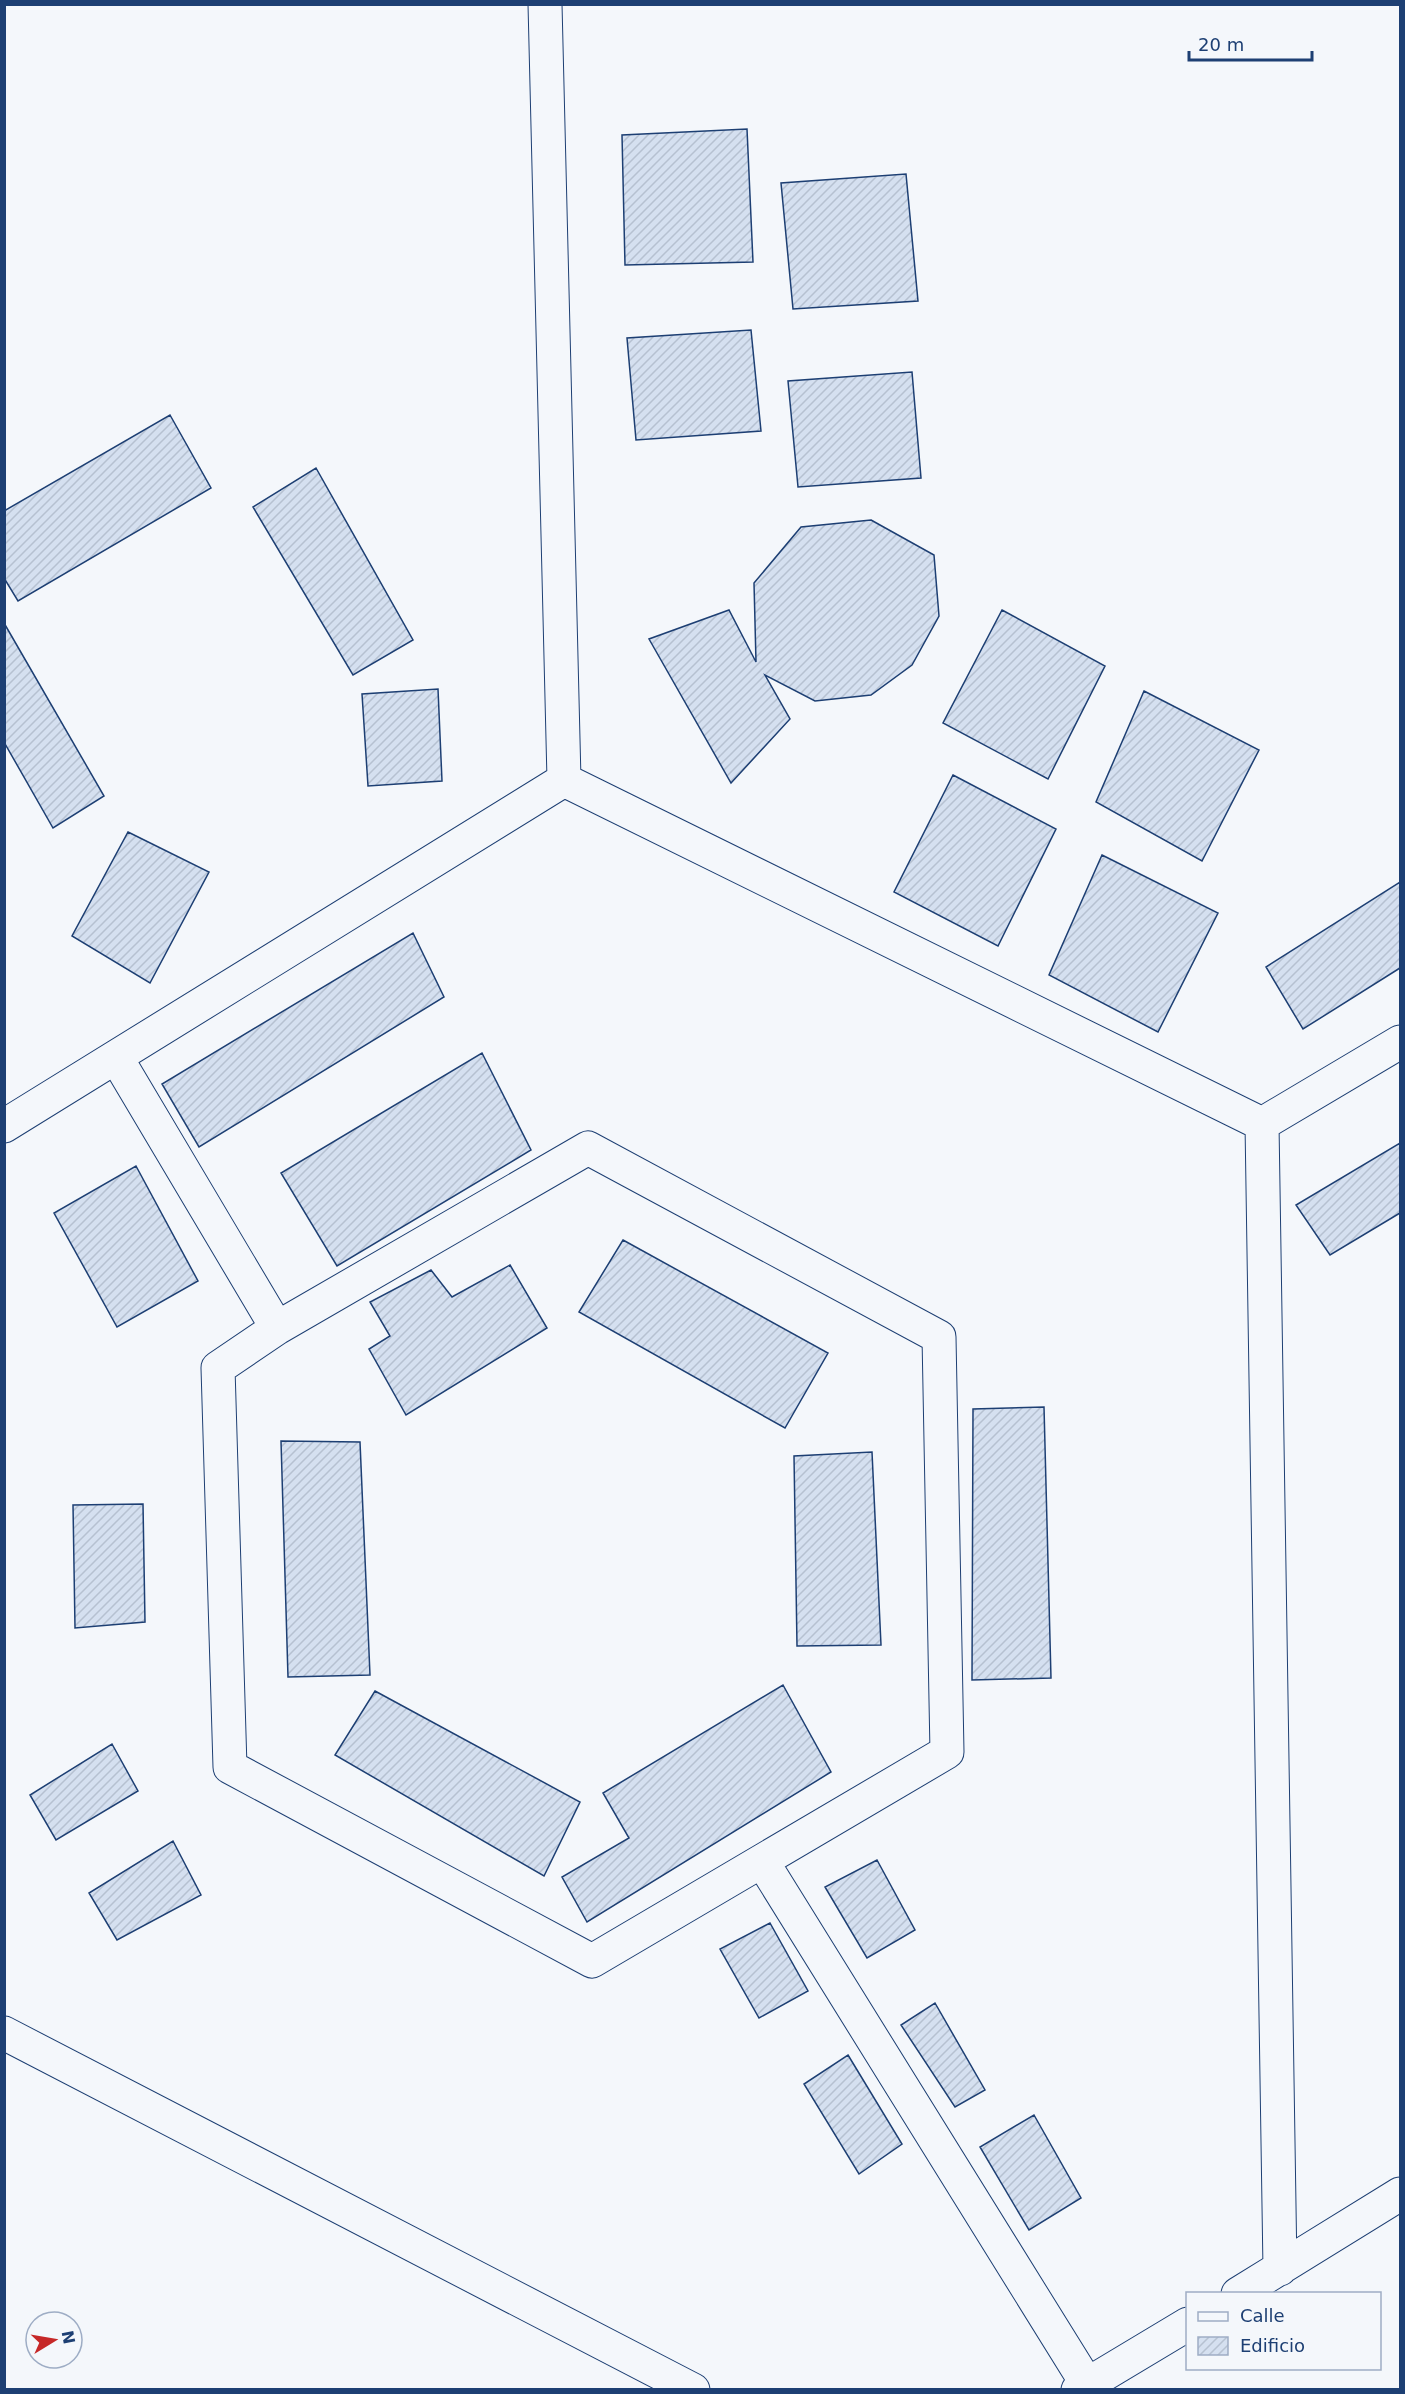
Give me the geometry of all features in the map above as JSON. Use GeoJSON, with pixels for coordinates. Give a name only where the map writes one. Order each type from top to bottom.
{"type":"FeatureCollection","features":[{"type":"Feature","properties":{"kind":"street"},"geometry":{"type":"LineString","coordinates":[[545,4],[564,780]]}},
{"type":"Feature","properties":{"kind":"street"},"geometry":{"type":"LineString","coordinates":[[4,1125],[564,780]]}},
{"type":"Feature","properties":{"kind":"street"},"geometry":{"type":"LineString","coordinates":[[564,780],[1262,1124]]}},
{"type":"Feature","properties":{"kind":"street"},"geometry":{"type":"LineString","coordinates":[[1262,1124],[1401,1042]]}},
{"type":"Feature","properties":{"kind":"street"},"geometry":{"type":"LineString","coordinates":[[116,1057],[277,1328]]}},
{"type":"Feature","properties":{"kind":"street"},"geometry":{"type":"LineString","coordinates":[[1262,1124],[1280,2269]]}},
{"type":"Feature","properties":{"kind":"street"},"geometry":{"type":"LineString","coordinates":[[588,1148],[939,1337],[947,1752],[762,1861],[592,1962],[230,1767],[218,1368],[277,1328],[588,1148]]}},
{"type":"Feature","properties":{"kind":"street"},"geometry":{"type":"LineString","coordinates":[[762,1861],[1082,2387],[1186,2325]]}},
{"type":"Feature","properties":{"kind":"street"},"geometry":{"type":"LineString","coordinates":[[4,2033],[693,2390]]}},
{"type":"Feature","properties":{"kind":"street"},"geometry":{"type":"LineString","coordinates":[[1241,2292],[1401,2194]]}},
{"type":"Feature","properties":{"kind":"building"},"geometry":{"type":"Polygon","coordinates":[[[747,129],[753,262],[625,265],[622,135],[747,129]]]}},
{"type":"Feature","properties":{"kind":"building"},"geometry":{"type":"Polygon","coordinates":[[[906,174],[918,301],[793,309],[781,183],[906,174]]]}},
{"type":"Feature","properties":{"kind":"building"},"geometry":{"type":"Polygon","coordinates":[[[751,330],[761,431],[636,440],[627,338],[751,330]]]}},
{"type":"Feature","properties":{"kind":"building"},"geometry":{"type":"Polygon","coordinates":[[[912,372],[921,478],[798,487],[788,381],[912,372]]]}},
{"type":"Feature","properties":{"kind":"building"},"geometry":{"type":"Polygon","coordinates":[[[170,415],[211,488],[18,601],[4,578],[4,511],[170,415]]]}},
{"type":"Feature","properties":{"kind":"building"},"geometry":{"type":"Polygon","coordinates":[[[316,468],[413,640],[353,675],[253,507],[316,468]]]}},
{"type":"Feature","properties":{"kind":"building"},"geometry":{"type":"Polygon","coordinates":[[[871,520],[934,555],[939,616],[912,665],[871,695],[815,701],[765,675],[790,719],[731,783],[649,639],[729,610],[756,662],[754,583],[801,527],[871,520]]]}},
{"type":"Feature","properties":{"kind":"building"},"geometry":{"type":"Polygon","coordinates":[[[1002,610],[1105,666],[1048,779],[943,723],[1002,610]]]}},
{"type":"Feature","properties":{"kind":"building"},"geometry":{"type":"Polygon","coordinates":[[[4,623],[104,796],[53,828],[4,742],[4,623]]]}},
{"type":"Feature","properties":{"kind":"building"},"geometry":{"type":"Polygon","coordinates":[[[438,689],[442,781],[368,786],[362,694],[438,689]]]}},
{"type":"Feature","properties":{"kind":"building"},"geometry":{"type":"Polygon","coordinates":[[[1144,691],[1259,750],[1202,861],[1096,802],[1144,691]]]}},
{"type":"Feature","properties":{"kind":"building"},"geometry":{"type":"Polygon","coordinates":[[[953,775],[1056,829],[998,946],[894,892],[953,775]]]}},
{"type":"Feature","properties":{"kind":"building"},"geometry":{"type":"Polygon","coordinates":[[[128,832],[209,872],[150,983],[72,936],[128,832]]]}},
{"type":"Feature","properties":{"kind":"building"},"geometry":{"type":"Polygon","coordinates":[[[1102,855],[1218,913],[1158,1032],[1049,975],[1102,855]]]}},
{"type":"Feature","properties":{"kind":"building"},"geometry":{"type":"Polygon","coordinates":[[[1400,882],[1400,968],[1303,1029],[1266,967],[1400,882]]]}},
{"type":"Feature","properties":{"kind":"building"},"geometry":{"type":"Polygon","coordinates":[[[413,933],[444,997],[199,1147],[162,1084],[413,933]]]}},
{"type":"Feature","properties":{"kind":"building"},"geometry":{"type":"Polygon","coordinates":[[[482,1053],[531,1150],[337,1266],[281,1173],[482,1053]]]}},
{"type":"Feature","properties":{"kind":"building"},"geometry":{"type":"Polygon","coordinates":[[[1400,1143],[1400,1213],[1330,1255],[1296,1205],[1400,1143]]]}},
{"type":"Feature","properties":{"kind":"building"},"geometry":{"type":"Polygon","coordinates":[[[136,1166],[198,1281],[117,1327],[54,1213],[136,1166]]]}},
{"type":"Feature","properties":{"kind":"building"},"geometry":{"type":"Polygon","coordinates":[[[623,1240],[828,1353],[785,1428],[579,1312],[623,1240]]]}},
{"type":"Feature","properties":{"kind":"building"},"geometry":{"type":"Polygon","coordinates":[[[510,1265],[547,1328],[406,1415],[369,1349],[390,1336],[370,1302],[431,1270],[452,1297],[510,1265]]]}},
{"type":"Feature","properties":{"kind":"building"},"geometry":{"type":"Polygon","coordinates":[[[1044,1407],[1051,1678],[972,1680],[973,1409],[1044,1407]]]}},
{"type":"Feature","properties":{"kind":"building"},"geometry":{"type":"Polygon","coordinates":[[[281,1441],[360,1442],[370,1675],[288,1677],[281,1441]]]}},
{"type":"Feature","properties":{"kind":"building"},"geometry":{"type":"Polygon","coordinates":[[[872,1452],[881,1645],[797,1646],[794,1456],[872,1452]]]}},
{"type":"Feature","properties":{"kind":"building"},"geometry":{"type":"Polygon","coordinates":[[[143,1504],[145,1622],[75,1628],[73,1505],[143,1504]]]}},
{"type":"Feature","properties":{"kind":"building"},"geometry":{"type":"Polygon","coordinates":[[[783,1685],[831,1772],[587,1922],[562,1877],[629,1838],[603,1793],[783,1685]]]}},
{"type":"Feature","properties":{"kind":"building"},"geometry":{"type":"Polygon","coordinates":[[[375,1691],[580,1802],[544,1876],[335,1755],[375,1691]]]}},
{"type":"Feature","properties":{"kind":"building"},"geometry":{"type":"Polygon","coordinates":[[[112,1744],[138,1791],[56,1840],[30,1795],[112,1744]]]}},
{"type":"Feature","properties":{"kind":"building"},"geometry":{"type":"Polygon","coordinates":[[[173,1841],[201,1895],[117,1940],[89,1893],[173,1841]]]}},
{"type":"Feature","properties":{"kind":"building"},"geometry":{"type":"Polygon","coordinates":[[[877,1860],[915,1930],[867,1958],[825,1887],[877,1860]]]}},
{"type":"Feature","properties":{"kind":"building"},"geometry":{"type":"Polygon","coordinates":[[[770,1923],[808,1991],[759,2018],[720,1949],[770,1923]]]}},
{"type":"Feature","properties":{"kind":"building"},"geometry":{"type":"Polygon","coordinates":[[[935,2003],[985,2090],[955,2107],[901,2025],[935,2003]]]}},
{"type":"Feature","properties":{"kind":"building"},"geometry":{"type":"Polygon","coordinates":[[[848,2055],[902,2144],[859,2174],[804,2084],[848,2055]]]}},
{"type":"Feature","properties":{"kind":"building"},"geometry":{"type":"Polygon","coordinates":[[[1034,2115],[1081,2198],[1029,2230],[980,2147],[1034,2115]]]}}]}
